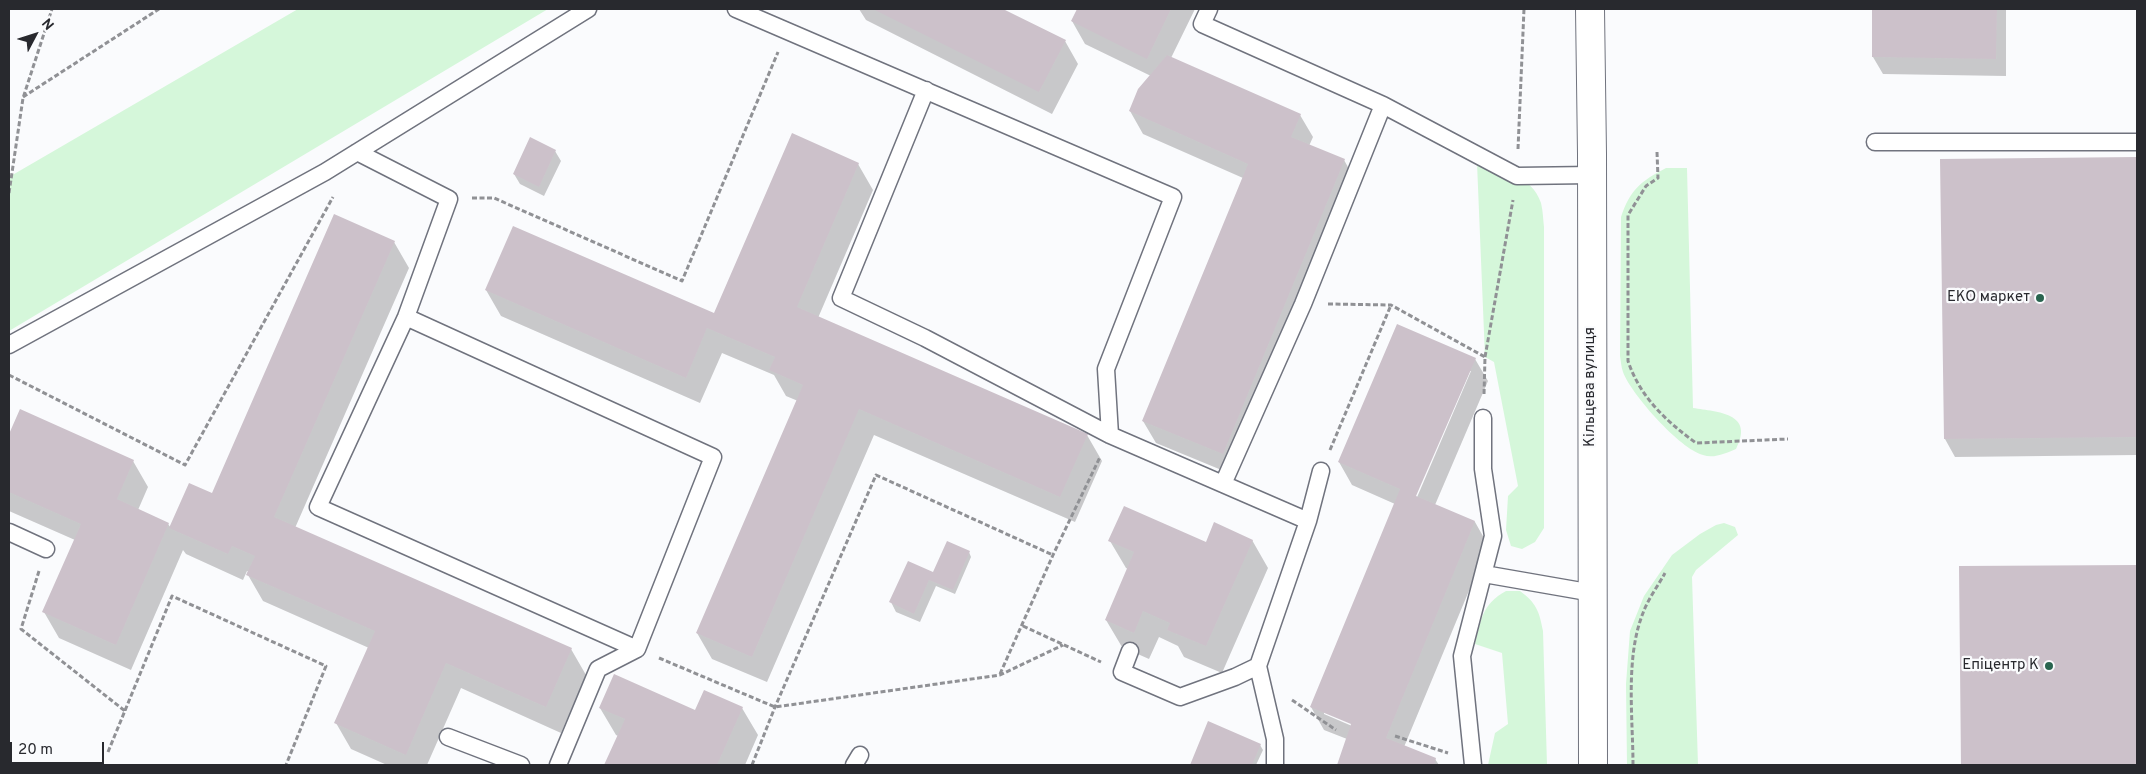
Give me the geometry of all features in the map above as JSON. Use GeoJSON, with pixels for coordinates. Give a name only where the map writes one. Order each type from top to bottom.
{"type":"FeatureCollection","features":[{"type":"Feature","properties":{"kind":"main road","name":"Кільцева вулиця"},"geometry":{"type":"LineString","coordinates":[[1590,9],[1593,765]]}},
{"type":"Feature","properties":{"kind":"lane"},"geometry":{"type":"LineString","coordinates":[[9,345],[325,172],[588,9]]}},
{"type":"Feature","properties":{"kind":"lane"},"geometry":{"type":"LineString","coordinates":[[736,9],[1173,197],[1106,369],[1110,435]]}},
{"type":"Feature","properties":{"kind":"lane"},"geometry":{"type":"LineString","coordinates":[[1209,9],[1202,24],[1383,105],[1517,176],[1592,175]]}},
{"type":"Feature","properties":{"kind":"lane"},"geometry":{"type":"LineString","coordinates":[[926,90],[841,298],[925,338],[1110,435],[1308,521]]}},
{"type":"Feature","properties":{"kind":"lane"},"geometry":{"type":"LineString","coordinates":[[1223,484],[1303,304],[1383,105]]}},
{"type":"Feature","properties":{"kind":"lane"},"geometry":{"type":"LineString","coordinates":[[1875,142],[2137,142]]}},
{"type":"Feature","properties":{"kind":"lane"},"geometry":{"type":"LineString","coordinates":[[357,152],[449,199],[406,316],[318,507],[637,649]]}},
{"type":"Feature","properties":{"kind":"lane"},"geometry":{"type":"LineString","coordinates":[[406,316],[713,456],[637,649],[598,669],[558,765]]}},
{"type":"Feature","properties":{"kind":"lane"},"geometry":{"type":"LineString","coordinates":[[1473,763],[1462,656],[1493,536],[1483,469],[1483,418]]}},
{"type":"Feature","properties":{"kind":"lane"},"geometry":{"type":"LineString","coordinates":[[1275,765],[1275,739],[1258,666],[1308,521],[1321,471]]}},
{"type":"Feature","properties":{"kind":"lane"},"geometry":{"type":"LineString","coordinates":[[9,532],[46,549]]}},
{"type":"Feature","properties":{"kind":"lane"},"geometry":{"type":"LineString","coordinates":[[1484,574],[1593,592]]}},
{"type":"Feature","properties":{"kind":"lane"},"geometry":{"type":"LineString","coordinates":[[1130,651],[1122,672],[1180,697],[1236,677],[1258,666]]}},
{"type":"Feature","properties":{"kind":"lane"},"geometry":{"type":"LineString","coordinates":[[448,737],[521,765]]}},
{"type":"Feature","properties":{"kind":"path"},"geometry":{"type":"LineString","coordinates":[[9,193],[23,98],[52,9]]}},
{"type":"Feature","properties":{"kind":"path"},"geometry":{"type":"LineString","coordinates":[[23,98],[158,9]]}},
{"type":"Feature","properties":{"kind":"path"},"geometry":{"type":"LineString","coordinates":[[1483,418],[1485,357],[1517,176],[1524,9]]}},
{"type":"Feature","properties":{"kind":"path"},"geometry":{"type":"LineString","coordinates":[[449,199],[494,198],[682,281],[787,30]]}},
{"type":"Feature","properties":{"kind":"path"},"geometry":{"type":"LineString","coordinates":[[1657,152],[1658,178],[1646,186],[1628,215],[1628,361],[1633,377],[1662,416],[1696,443],[1788,438]]}},
{"type":"Feature","properties":{"kind":"path"},"geometry":{"type":"LineString","coordinates":[[9,375],[186,465],[333,196]]}},
{"type":"Feature","properties":{"kind":"path"},"geometry":{"type":"LineString","coordinates":[[1303,304],[1390,305],[1485,357]]}},
{"type":"Feature","properties":{"kind":"path"},"geometry":{"type":"LineString","coordinates":[[1321,471],[1390,305]]}},
{"type":"Feature","properties":{"kind":"path"},"geometry":{"type":"LineString","coordinates":[[1000,675],[1053,555],[1110,435]]}},
{"type":"Feature","properties":{"kind":"path"},"geometry":{"type":"LineString","coordinates":[[752,765],[775,707],[876,475],[1053,555]]}},
{"type":"Feature","properties":{"kind":"path"},"geometry":{"type":"LineString","coordinates":[[46,549],[21,629],[125,712]]}},
{"type":"Feature","properties":{"kind":"path"},"geometry":{"type":"LineString","coordinates":[[1633,765],[1632,666],[1635,640],[1643,613],[1666,573]]}},
{"type":"Feature","properties":{"kind":"path"},"geometry":{"type":"LineString","coordinates":[[108,752],[172,596],[326,666],[286,765]]}},
{"type":"Feature","properties":{"kind":"path"},"geometry":{"type":"LineString","coordinates":[[1023,626],[1122,672]]}},
{"type":"Feature","properties":{"kind":"path"},"geometry":{"type":"LineString","coordinates":[[637,649],[775,707],[1000,675],[1063,645]]}},
{"type":"Feature","properties":{"kind":"path"},"geometry":{"type":"LineString","coordinates":[[1258,666],[1295,702],[1336,730]]}},
{"type":"Feature","properties":{"kind":"path"},"geometry":{"type":"LineString","coordinates":[[1395,736],[1473,763]]}},
{"type":"Feature","properties":{"kind":"green space"},"geometry":{"type":"Polygon","coordinates":[[[298,9],[548,9],[9,331],[9,177],[298,9]]]}},
{"type":"Feature","properties":{"kind":"green space"},"geometry":{"type":"Polygon","coordinates":[[[1477,163],[1505,171],[1523,180],[1537,194],[1543,212],[1544,528],[1535,542],[1522,549],[1511,546],[1506,530],[1508,496],[1518,486],[1494,362],[1485,357],[1477,163]]]}},
{"type":"Feature","properties":{"kind":"green space"},"geometry":{"type":"Polygon","coordinates":[[[1666,168],[1687,168],[1693,408],[1731,416],[1741,428],[1741,437],[1736,449],[1716,456],[1707,456],[1693,451],[1670,432],[1636,393],[1628,382],[1621,366],[1621,217],[1628,200],[1638,187],[1650,177],[1666,168]]]}},
{"type":"Feature","properties":{"kind":"green space"},"geometry":{"type":"Polygon","coordinates":[[[1724,523],[1735,527],[1738,535],[1696,570],[1692,577],[1698,765],[1627,765],[1626,684],[1630,631],[1644,596],[1672,555],[1700,534],[1716,525],[1724,523]]]}},
{"type":"Feature","properties":{"kind":"green space"},"geometry":{"type":"Polygon","coordinates":[[[1506,591],[1520,591],[1525,595],[1536,608],[1542,624],[1547,765],[1488,765],[1495,733],[1508,724],[1502,653],[1475,644],[1481,620],[1487,607],[1506,591]]]}},
{"type":"Feature","properties":{"kind":"building"},"geometry":{"type":"Polygon","coordinates":[[[873,9],[1003,9],[1066,40],[1039,92],[873,9]]]}},
{"type":"Feature","properties":{"kind":"building"},"geometry":{"type":"Polygon","coordinates":[[[1077,9],[1171,9],[1147,59],[1071,21],[1077,9]]]}},
{"type":"Feature","properties":{"kind":"building"},"geometry":{"type":"Polygon","coordinates":[[[1872,9],[1997,9],[1996,59],[1872,57],[1872,9]]]}},
{"type":"Feature","properties":{"kind":"building"},"geometry":{"type":"Polygon","coordinates":[[[1167,55],[1301,114],[1291,137],[1345,159],[1223,454],[1142,421],[1248,164],[1129,111],[1138,89],[1167,55]]]}},
{"type":"Feature","properties":{"kind":"building"},"geometry":{"type":"Polygon","coordinates":[[[792,133],[859,163],[797,307],[1088,434],[1060,497],[859,409],[752,657],[696,633],[803,385],[769,370],[775,357],[707,328],[686,378],[485,290],[513,226],[714,313],[792,133]]]}},
{"type":"Feature","properties":{"kind":"building"},"geometry":{"type":"Polygon","coordinates":[[[530,137],[556,150],[539,187],[513,174],[530,137]]]}},
{"type":"Feature","properties":{"kind":"building","name":"ЕКО маркет"},"geometry":{"type":"Polygon","coordinates":[[[2137,157],[2137,437],[1944,439],[1940,159],[2137,157]]]}},
{"type":"Feature","properties":{"kind":"building"},"geometry":{"type":"Polygon","coordinates":[[[334,214],[395,241],[274,517],[572,648],[546,707],[446,663],[406,755],[334,723],[375,631],[246,575],[255,556],[232,546],[228,554],[169,528],[189,483],[212,493],[334,214]]]}},
{"type":"Feature","properties":{"kind":"building"},"geometry":{"type":"Polygon","coordinates":[[[1397,324],[1476,358],[1416,496],[1475,521],[1386,738],[1436,758],[1434,765],[1337,765],[1351,724],[1310,707],[1400,489],[1338,462],[1397,324]]]}},
{"type":"Feature","properties":{"kind":"building"},"geometry":{"type":"Polygon","coordinates":[[[20,409],[134,460],[117,499],[169,523],[116,645],[42,612],[81,524],[9,492],[9,434],[20,409]]]}},
{"type":"Feature","properties":{"kind":"building"},"geometry":{"type":"Polygon","coordinates":[[[1124,506],[1206,542],[1214,522],[1253,540],[1206,646],[1167,630],[1170,623],[1143,611],[1134,633],[1105,620],[1134,552],[1108,541],[1124,506]]]}},
{"type":"Feature","properties":{"kind":"building"},"geometry":{"type":"Polygon","coordinates":[[[947,541],[970,551],[953,590],[929,580],[914,614],[889,602],[908,561],[933,572],[947,541]]]}},
{"type":"Feature","properties":{"kind":"building","name":"Епіцентр К"},"geometry":{"type":"Polygon","coordinates":[[[2137,565],[2137,765],[1961,765],[1959,566],[2137,565]]]}},
{"type":"Feature","properties":{"kind":"building"},"geometry":{"type":"Polygon","coordinates":[[[614,674],[695,710],[704,690],[743,707],[717,765],[604,765],[625,719],[599,708],[614,674]]]}},
{"type":"Feature","properties":{"kind":"building"},"geometry":{"type":"Polygon","coordinates":[[[1208,721],[1261,744],[1252,765],[1190,765],[1208,721]]]}},
{"type":"Feature","properties":{"kind":"place","name":"ЕКО маркет"},"geometry":{"type":"Point","coordinates":[2040,298]}},
{"type":"Feature","properties":{"kind":"place","name":"Епіцентр К"},"geometry":{"type":"Point","coordinates":[2049,666]}}]}
